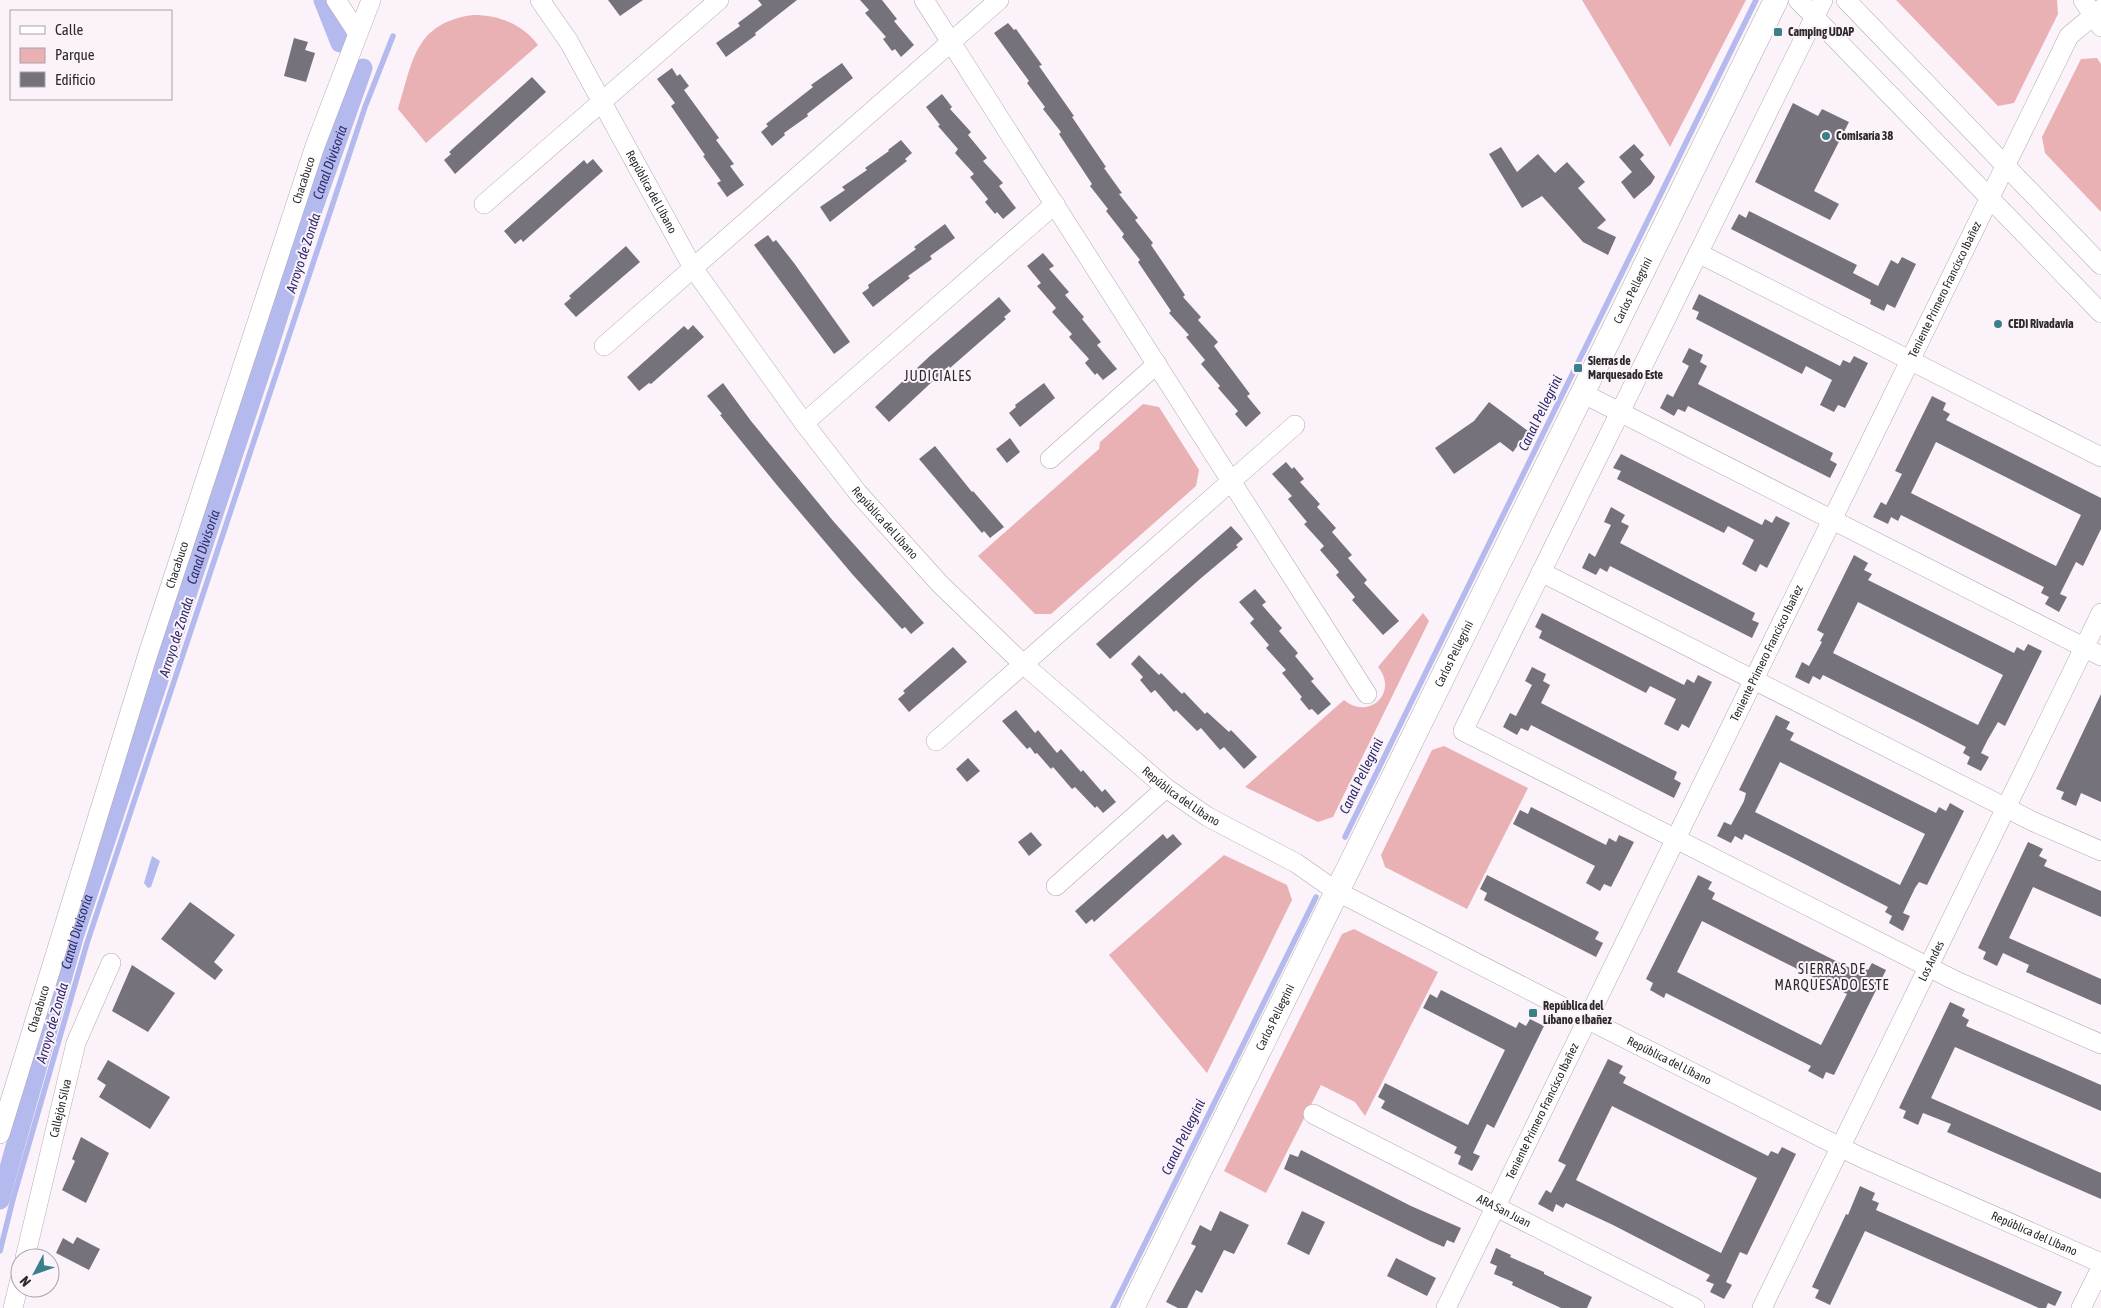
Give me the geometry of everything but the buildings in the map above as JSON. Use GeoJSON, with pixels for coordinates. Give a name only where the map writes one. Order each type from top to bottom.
{"type":"FeatureCollection","features":[{"type":"Feature","properties":{"kind":"main road","name":"Carlos Pellegrini"},"geometry":{"type":"LineString","coordinates":[[1132,1308],[1776,0]]}},
{"type":"Feature","properties":{"kind":"street"},"geometry":{"type":"LineString","coordinates":[[336,0],[357,32]]}},
{"type":"Feature","properties":{"kind":"street","name":"Chacabuco"},"geometry":{"type":"LineString","coordinates":[[0,1134],[147,657],[315,146],[370,0]]}},
{"type":"Feature","properties":{"kind":"street","name":"República del Líbano"},"geometry":{"type":"LineString","coordinates":[[540,0],[569,42],[693,268],[804,423],[858,493],[940,584],[1023,664],[1166,788],[1208,817],[1296,863],[1336,891],[1840,1147],[2101,1263]]}},
{"type":"Feature","properties":{"kind":"street"},"geometry":{"type":"LineString","coordinates":[[484,204],[719,0]]}},
{"type":"Feature","properties":{"kind":"street"},"geometry":{"type":"LineString","coordinates":[[924,0],[1367,694]]}},
{"type":"Feature","properties":{"kind":"street"},"geometry":{"type":"LineString","coordinates":[[604,346],[999,0]]}},
{"type":"Feature","properties":{"kind":"street"},"geometry":{"type":"LineString","coordinates":[[1798,0],[2101,313]]}},
{"type":"Feature","properties":{"kind":"street"},"geometry":{"type":"LineString","coordinates":[[1823,0],[1463,731],[1956,981],[2101,1044]]}},
{"type":"Feature","properties":{"kind":"street"},"geometry":{"type":"LineString","coordinates":[[1846,0],[2101,266]]}},
{"type":"Feature","properties":{"kind":"street","name":"Teniente Primero Francisco Ibañez"},"geometry":{"type":"LineString","coordinates":[[1446,1308],[2069,36],[2094,13]]}},
{"type":"Feature","properties":{"kind":"street"},"geometry":{"type":"LineString","coordinates":[[804,423],[1055,204]]}},
{"type":"Feature","properties":{"kind":"street"},"geometry":{"type":"LineString","coordinates":[[1698,253],[2101,458]]}},
{"type":"Feature","properties":{"kind":"street"},"geometry":{"type":"LineString","coordinates":[[1050,459],[1157,364]]}},
{"type":"Feature","properties":{"kind":"street"},"geometry":{"type":"LineString","coordinates":[[1582,393],[2101,656]]}},
{"type":"Feature","properties":{"kind":"street"},"geometry":{"type":"LineString","coordinates":[[936,741],[1295,425]]}},
{"type":"Feature","properties":{"kind":"street"},"geometry":{"type":"LineString","coordinates":[[1541,572],[2006,808],[2101,851]]}},
{"type":"Feature","properties":{"kind":"street","name":"Los Andes"},"geometry":{"type":"LineString","coordinates":[[1762,1308],[2101,613]]}},
{"type":"Feature","properties":{"kind":"street"},"geometry":{"type":"LineString","coordinates":[[1056,886],[1166,788]]}},
{"type":"Feature","properties":{"kind":"street","name":"Callejón Silva"},"geometry":{"type":"LineString","coordinates":[[27,1248],[76,1044],[111,963]]}},
{"type":"Feature","properties":{"kind":"street","name":"ARA San Juan"},"geometry":{"type":"LineString","coordinates":[[1313,1114],[1695,1308]]}},
{"type":"Feature","properties":{"kind":"street"},"geometry":{"type":"LineString","coordinates":[[2081,1308],[2101,1268]]}},
{"type":"Feature","properties":{"kind":"green space"},"geometry":{"type":"Polygon","coordinates":[[[1582,0],[1746,0],[1670,147],[1582,0]]]}},
{"type":"Feature","properties":{"kind":"green space"},"geometry":{"type":"Polygon","coordinates":[[[1896,0],[2057,0],[2058,14],[2014,103],[1998,106],[1896,0]]]}},
{"type":"Feature","properties":{"kind":"green space"},"geometry":{"type":"Polygon","coordinates":[[[483,15],[509,22],[525,31],[538,45],[426,143],[398,109],[413,61],[419,47],[438,26],[453,19],[483,15]]]}},
{"type":"Feature","properties":{"kind":"green space"},"geometry":{"type":"Polygon","coordinates":[[[2097,58],[2101,64],[2101,212],[2045,153],[2042,137],[2081,59],[2097,58]]]}},
{"type":"Feature","properties":{"kind":"green space"},"geometry":{"type":"Polygon","coordinates":[[[1143,404],[1159,407],[1199,470],[1196,486],[1051,614],[1035,614],[978,556],[1099,449],[1100,442],[1143,404]]]}},
{"type":"Feature","properties":{"kind":"green space"},"geometry":{"type":"Polygon","coordinates":[[[1423,613],[1429,621],[1333,817],[1318,822],[1245,787],[1344,700],[1354,706],[1363,707],[1378,701],[1383,694],[1385,686],[1384,676],[1378,667],[1423,613]]]}},
{"type":"Feature","properties":{"kind":"green space"},"geometry":{"type":"Polygon","coordinates":[[[1444,746],[1528,788],[1467,909],[1385,867],[1381,855],[1432,750],[1444,746]]]}},
{"type":"Feature","properties":{"kind":"green space"},"geometry":{"type":"Polygon","coordinates":[[[1224,855],[1287,885],[1292,900],[1207,1073],[1109,955],[1224,855]]]}},
{"type":"Feature","properties":{"kind":"green space"},"geometry":{"type":"Polygon","coordinates":[[[1354,929],[1438,972],[1365,1116],[1355,1102],[1321,1085],[1266,1193],[1224,1171],[1342,934],[1354,929]]]}},
{"type":"Feature","properties":{"kind":"water"},"geometry":{"type":"Polygon","coordinates":[[[152,856],[160,861],[151,887],[148,888],[144,883],[152,856]]]}},
{"type":"Feature","properties":{"kind":"waterway","name":"Canal Divisoria"},"geometry":{"type":"LineString","coordinates":[[323,0],[340,43]]}},
{"type":"Feature","properties":{"kind":"waterway","name":"Canal Pellegrini"},"geometry":{"type":"LineString","coordinates":[[1345,837],[1756,0]]}},
{"type":"Feature","properties":{"kind":"waterway","name":"Arroyo de Zonda"},"geometry":{"type":"LineString","coordinates":[[0,1251],[13,1199],[87,943],[365,107],[393,36]]}},
{"type":"Feature","properties":{"kind":"waterway","name":"Canal Divisoria"},"geometry":{"type":"LineString","coordinates":[[0,1200],[75,934],[266,356],[305,232],[363,68]]}},
{"type":"Feature","properties":{"kind":"waterway","name":"Canal Pellegrini"},"geometry":{"type":"LineString","coordinates":[[1113,1308],[1316,897]]}},
{"type":"Feature","properties":{"kind":"place","name":"Camping UDAP"},"geometry":{"type":"Point","coordinates":[1778,32]}},
{"type":"Feature","properties":{"kind":"place","name":"Comisaría 38"},"geometry":{"type":"Point","coordinates":[1826,136]}},
{"type":"Feature","properties":{"kind":"place","name":"CEDI Rivadavia"},"geometry":{"type":"Point","coordinates":[1998,324]}},
{"type":"Feature","properties":{"kind":"place","name":"Sierras de Marquesado Este"},"geometry":{"type":"Point","coordinates":[1578,368]}},
{"type":"Feature","properties":{"kind":"place","name":"República del Líbano e Ibañez"},"geometry":{"type":"Point","coordinates":[1533,1013]}},
{"type":"Feature","properties":{"kind":"district","name":"JUDICIALES"},"geometry":{"type":"Point","coordinates":[938,376]}},
{"type":"Feature","properties":{"kind":"district","name":"SIERRAS DE MARQUESADO ESTE"},"geometry":{"type":"Point","coordinates":[1832,978]}}]}
